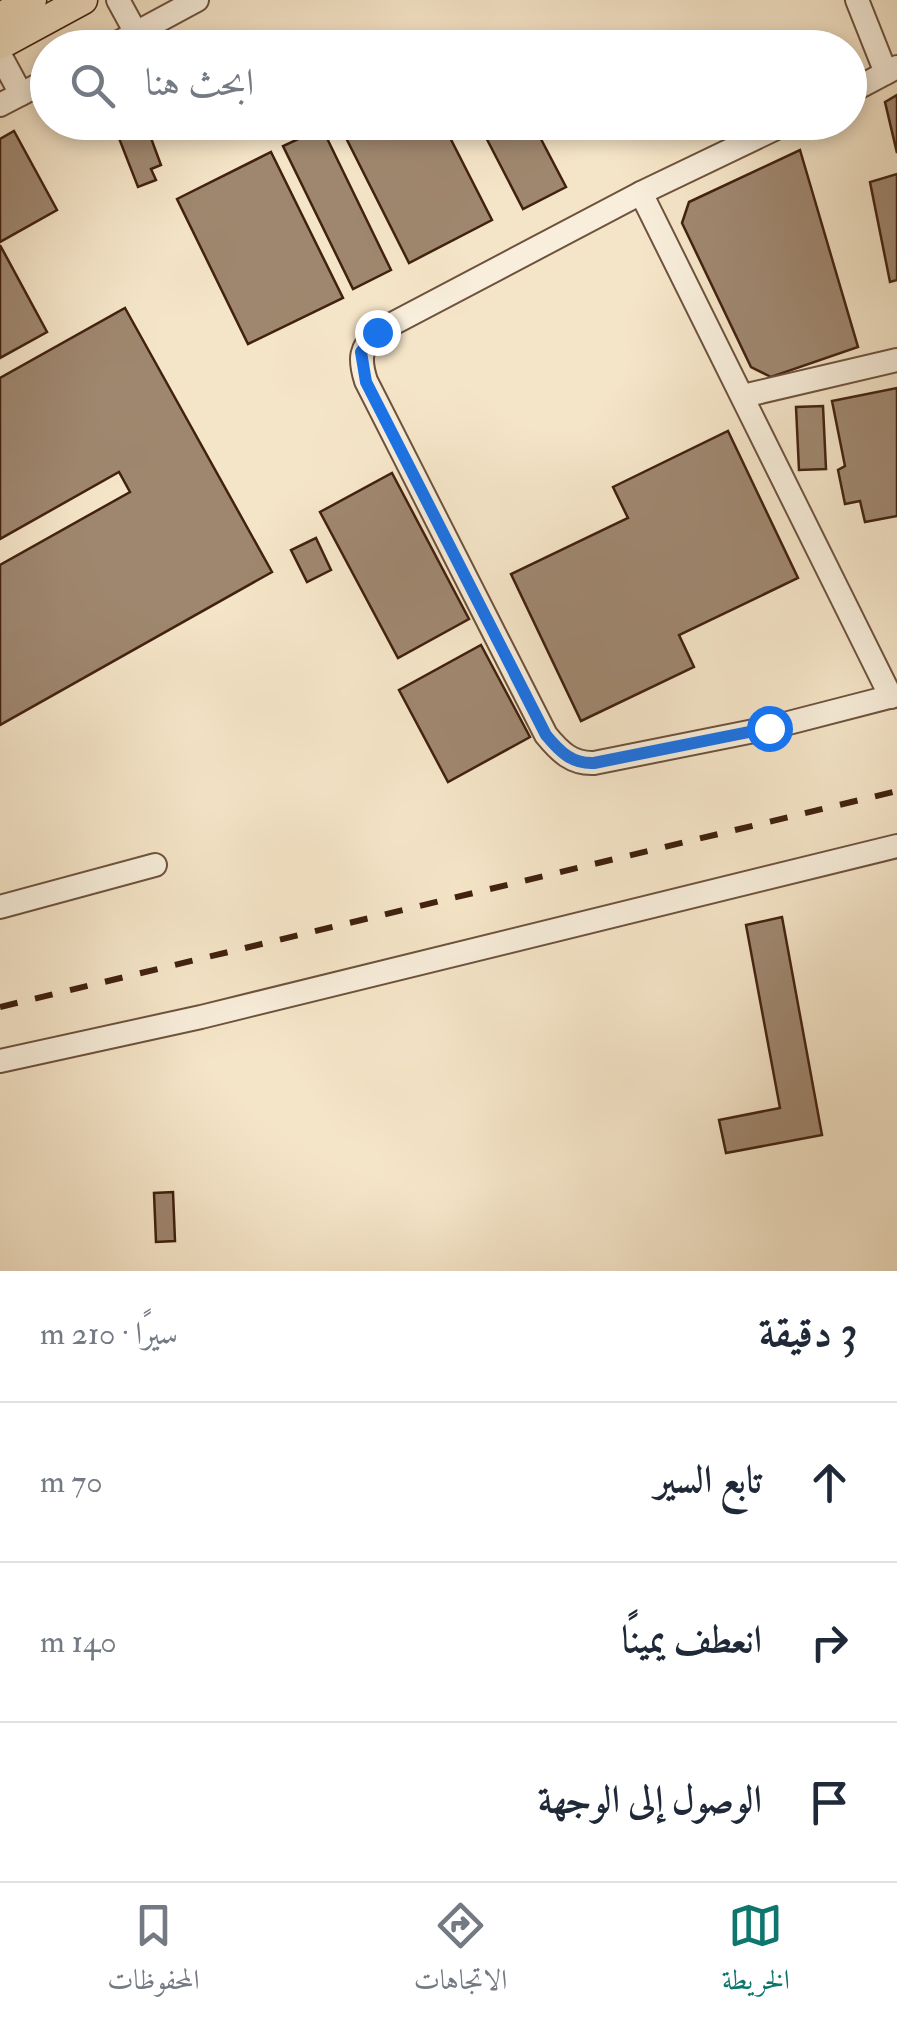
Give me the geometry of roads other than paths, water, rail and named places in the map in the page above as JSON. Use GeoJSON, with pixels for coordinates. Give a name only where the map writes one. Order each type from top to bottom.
{"type":"FeatureCollection","features":[{"type":"Feature","properties":{"kind":"main road"},"geometry":{"type":"LineString","coordinates":[[0,17],[32,0]]}},
{"type":"Feature","properties":{"kind":"main road"},"geometry":{"type":"LineString","coordinates":[[0,45],[83,0]]}},
{"type":"Feature","properties":{"kind":"street"},"geometry":{"type":"LineString","coordinates":[[118,0],[134,30]]}},
{"type":"Feature","properties":{"kind":"street"},"geometry":{"type":"LineString","coordinates":[[142,30],[197,0]]}},
{"type":"Feature","properties":{"kind":"street"},"geometry":{"type":"LineString","coordinates":[[857,0],[891,70],[867,83]]}},
{"type":"Feature","properties":{"kind":"street"},"geometry":{"type":"LineString","coordinates":[[0,56],[10,99]]}},
{"type":"Feature","properties":{"kind":"street"},"geometry":{"type":"LineString","coordinates":[[641,193],[894,696],[769,728],[581,764],[566,756],[546,735],[366,382],[361,352],[377,332],[641,193],[751,140]]}},
{"type":"Feature","properties":{"kind":"street"},"geometry":{"type":"LineString","coordinates":[[743,396],[897,360]]}},
{"type":"Feature","properties":{"kind":"street"},"geometry":{"type":"LineString","coordinates":[[0,1061],[201,1017],[897,846]]}},
{"type":"Feature","properties":{"kind":"street"},"geometry":{"type":"LineString","coordinates":[[0,906],[154,865]]}},
{"type":"Feature","properties":{"kind":"railway"},"geometry":{"type":"LineString","coordinates":[[0,1007],[897,791]]}}]}
